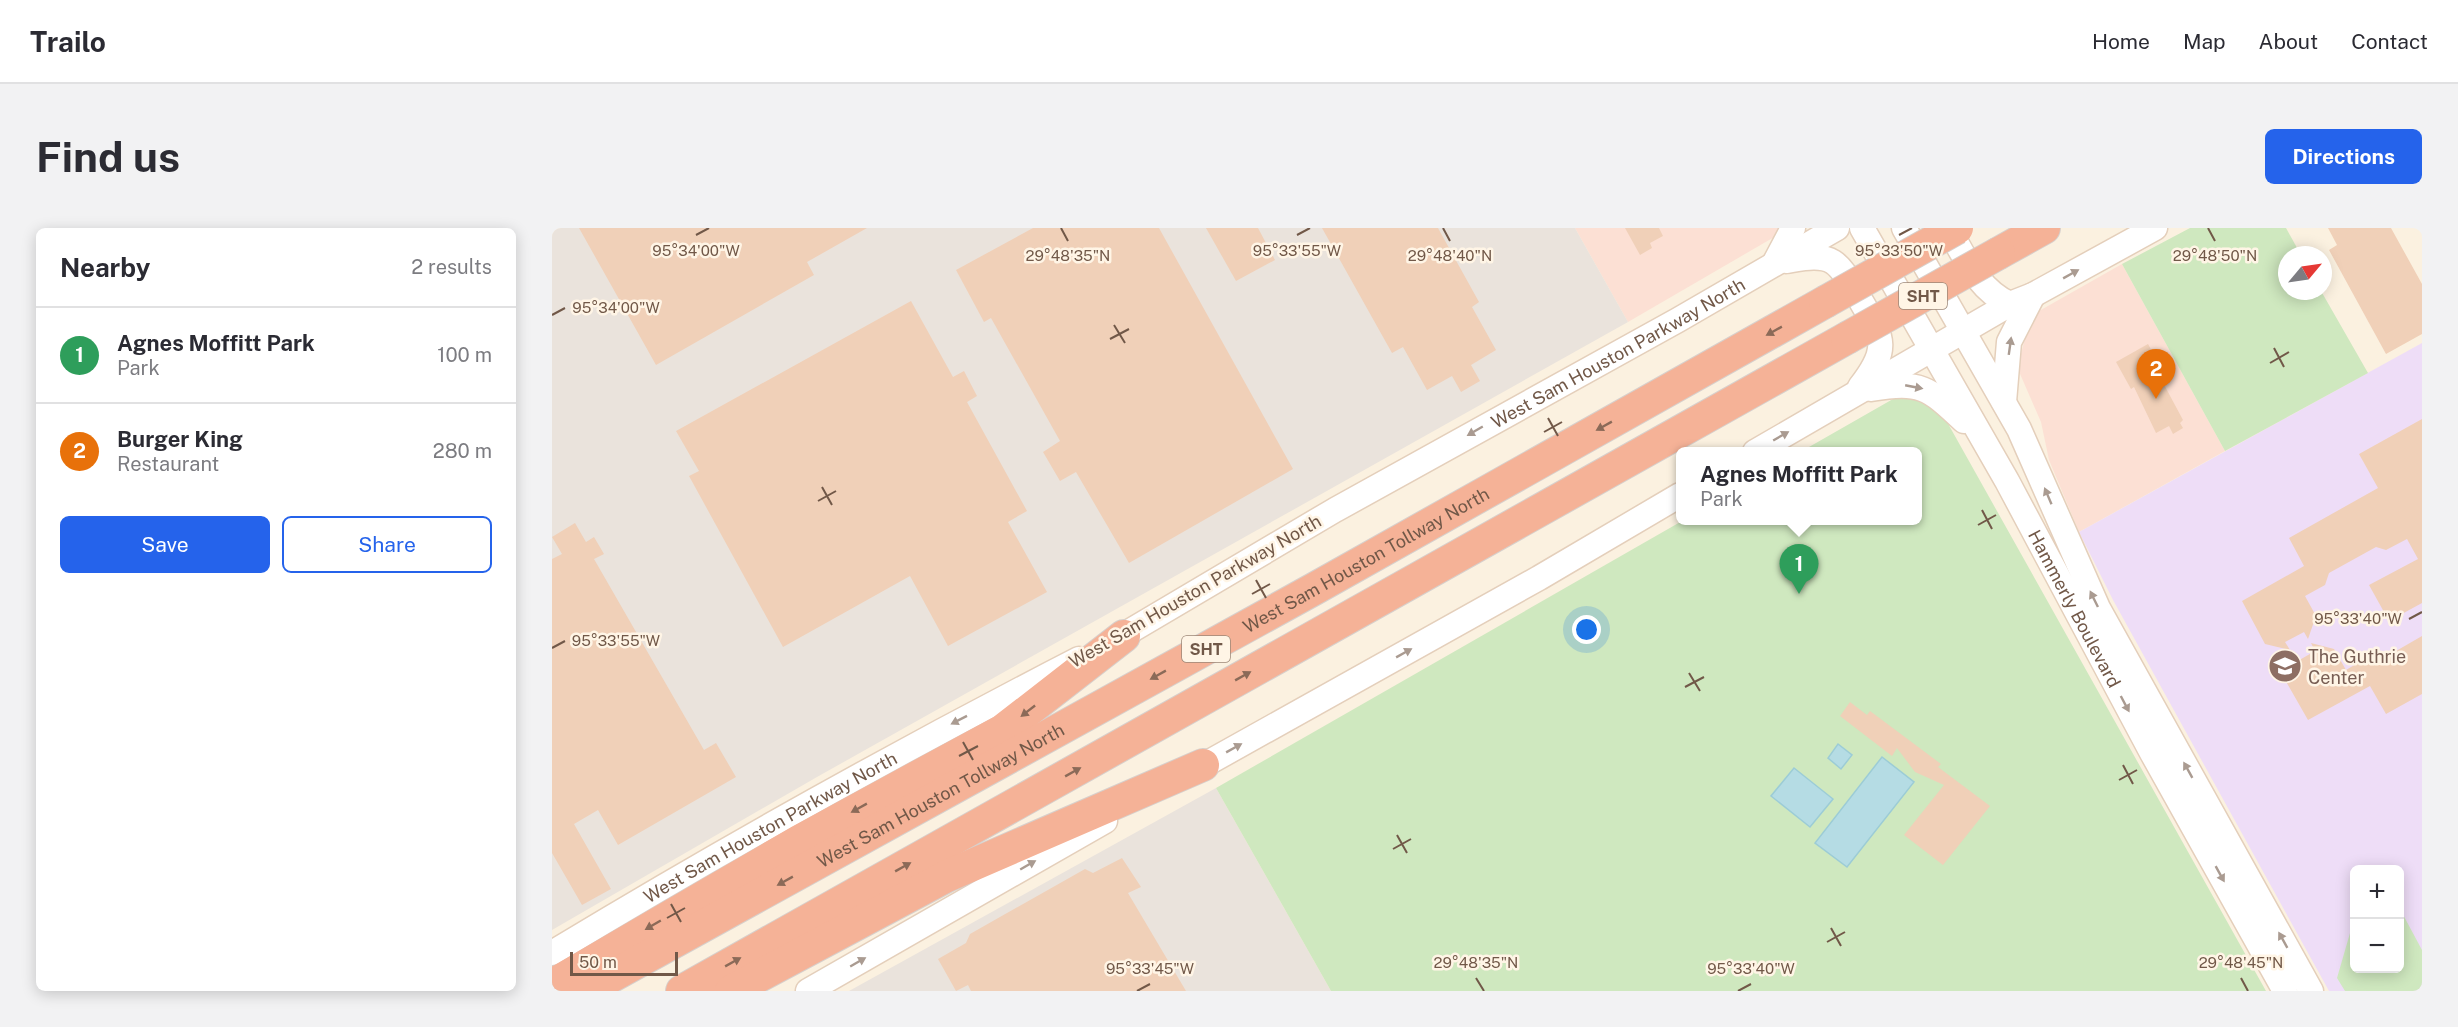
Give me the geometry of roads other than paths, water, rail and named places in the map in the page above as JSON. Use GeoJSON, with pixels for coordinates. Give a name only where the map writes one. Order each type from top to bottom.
{"type":"FeatureCollection","features":[{"type":"Feature","properties":{"kind":"highway","name":"West Sam Houston Tollway North"},"geometry":{"type":"LineString","coordinates":[[585,991],[1335,577],[1957,228]]}},
{"type":"Feature","properties":{"kind":"highway","name":"SHT"},"geometry":{"type":"LineString","coordinates":[[682,991],[2044,228]]}},
{"type":"Feature","properties":{"kind":"highway"},"geometry":{"type":"LineString","coordinates":[[552,985],[799,841],[1003,730],[1124,636]]}},
{"type":"Feature","properties":{"kind":"highway"},"geometry":{"type":"LineString","coordinates":[[730,991],[947,876],[1203,765]]}},
{"type":"Feature","properties":{"kind":"main road"},"geometry":{"type":"LineString","coordinates":[[1774,262],[1793,228]]}},
{"type":"Feature","properties":{"kind":"main road","name":"West Sam Houston Parkway North"},"geometry":{"type":"LineString","coordinates":[[552,953],[937,732],[1124,636],[1335,510],[1677,320],[1774,262],[1837,228]]}},
{"type":"Feature","properties":{"kind":"main road","name":"Hammerly Boulevard"},"geometry":{"type":"LineString","coordinates":[[1862,228],[1983,439],[2147,743],[2285,991]]}},
{"type":"Feature","properties":{"kind":"main road","name":"Hammerly Boulevard"},"geometry":{"type":"LineString","coordinates":[[1904,228],[2004,402],[2098,608],[2312,991]]}},
{"type":"Feature","properties":{"kind":"main road"},"geometry":{"type":"LineString","coordinates":[[1948,228],[1981,284],[1995,297],[2010,304]]}},
{"type":"Feature","properties":{"kind":"main road"},"geometry":{"type":"LineString","coordinates":[[1763,447],[1931,348],[2155,228]]}},
{"type":"Feature","properties":{"kind":"main road"},"geometry":{"type":"LineString","coordinates":[[1774,262],[1814,257],[1832,261],[1844,273],[1880,333],[1880,352],[1875,367],[1856,391]]}},
{"type":"Feature","properties":{"kind":"main road"},"geometry":{"type":"LineString","coordinates":[[2004,402],[2009,342],[2033,295]]}},
{"type":"Feature","properties":{"kind":"main road"},"geometry":{"type":"LineString","coordinates":[[1856,391],[1900,384],[1922,388],[1936,395],[1983,439]]}},
{"type":"Feature","properties":{"kind":"main road"},"geometry":{"type":"LineString","coordinates":[[808,991],[1203,765],[1539,578],[1676,497]]}},
{"type":"Feature","properties":{"kind":"water"},"geometry":{"type":"Polygon","coordinates":[[[1838,744],[1852,755],[1841,769],[1828,758],[1838,744]]]}},
{"type":"Feature","properties":{"kind":"water"},"geometry":{"type":"Polygon","coordinates":[[[1882,757],[1914,782],[1847,867],[1815,843],[1882,757]]]}},
{"type":"Feature","properties":{"kind":"water"},"geometry":{"type":"Polygon","coordinates":[[[1794,768],[1833,799],[1810,827],[1771,796],[1794,768]]]}},
{"type":"Feature","properties":{"kind":"place","name":"Burger King"},"geometry":{"type":"Point","coordinates":[2156,399]}},
{"type":"Feature","properties":{"kind":"place","name":"Agnes Moffitt Park"},"geometry":{"type":"Point","coordinates":[1799,594]}},
{"type":"Feature","properties":{"kind":"place","name":"The Guthrie Center"},"geometry":{"type":"Point","coordinates":[2285,666]}}]}
